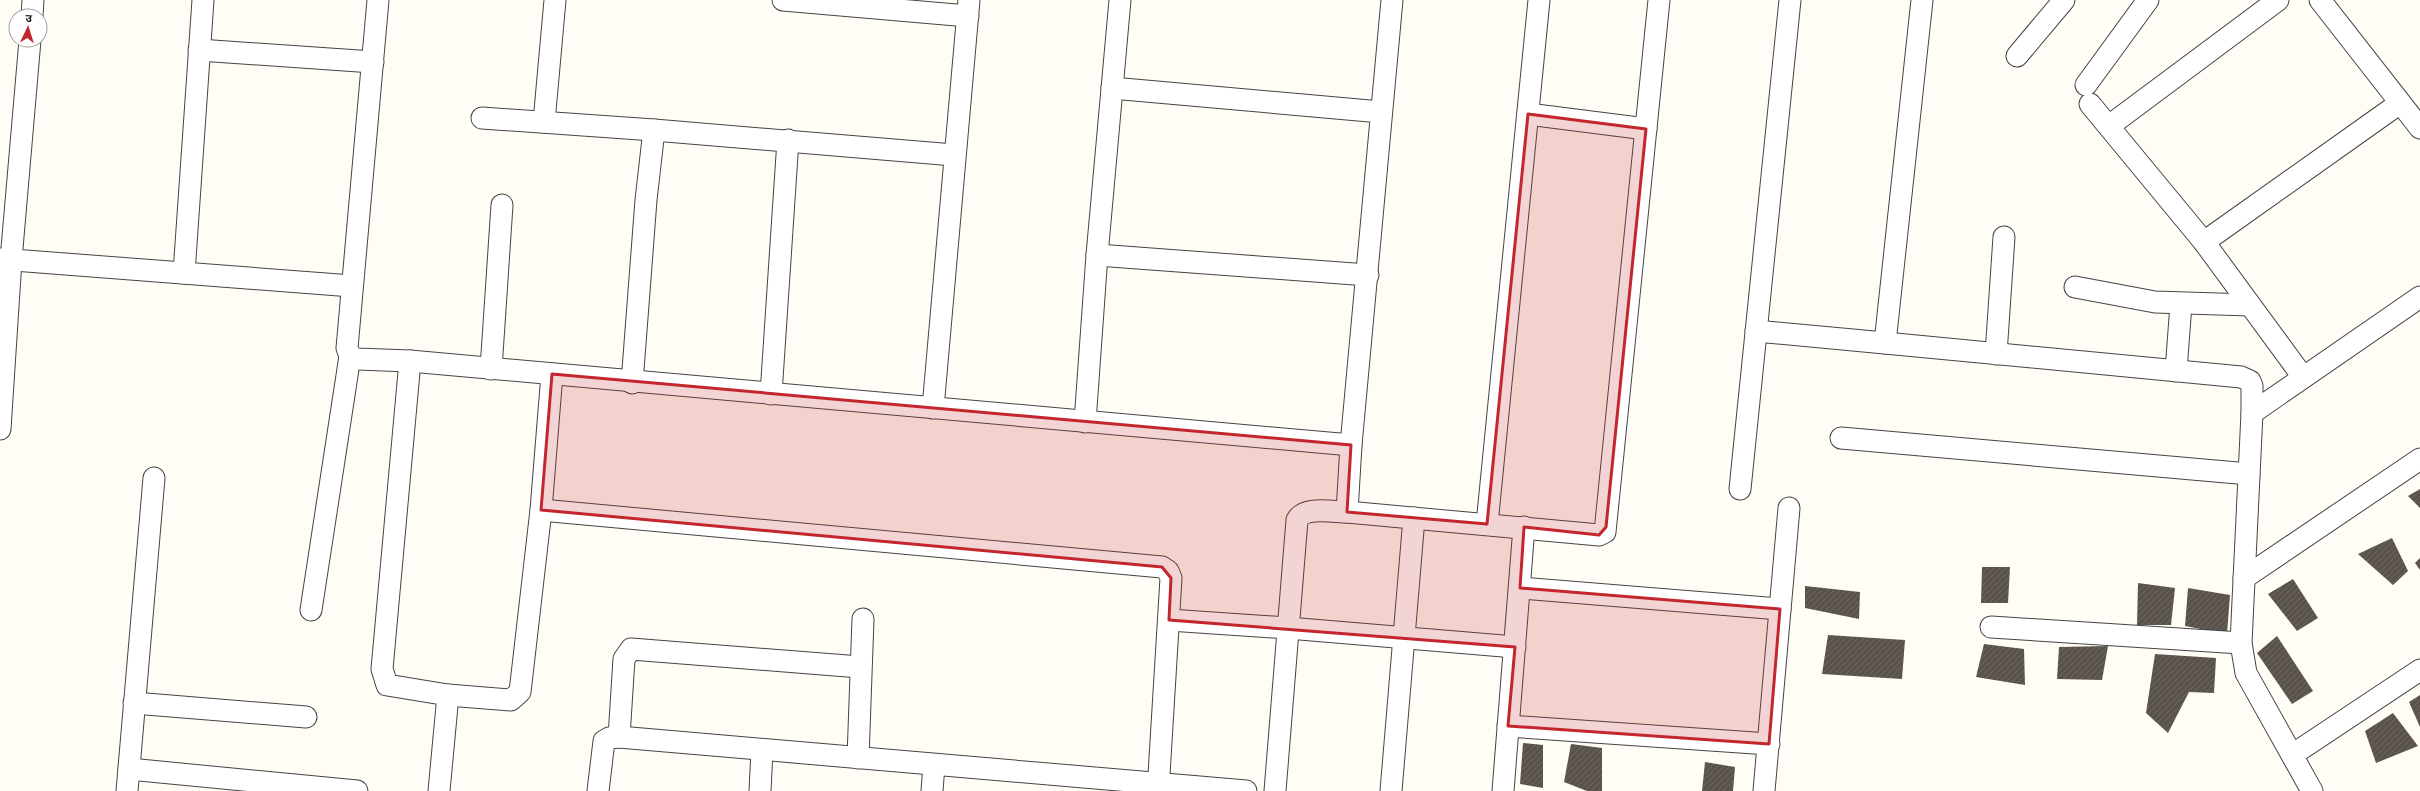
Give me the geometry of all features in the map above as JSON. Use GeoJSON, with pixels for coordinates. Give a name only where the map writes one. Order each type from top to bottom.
{"type":"FeatureCollection","features":[{"type":"Feature","properties":{"kind":"street"},"geometry":{"type":"LineString","coordinates":[[184,273],[203,0]]}},
{"type":"Feature","properties":{"kind":"street"},"geometry":{"type":"LineString","coordinates":[[311,610],[350,356],[348,348],[352,286],[378,0]]}},
{"type":"Feature","properties":{"kind":"street"},"geometry":{"type":"LineString","coordinates":[[544,122],[555,0]]}},
{"type":"Feature","properties":{"kind":"street"},"geometry":{"type":"LineString","coordinates":[[783,0],[968,8],[932,408]]}},
{"type":"Feature","properties":{"kind":"street"},"geometry":{"type":"LineString","coordinates":[[1085,422],[1097,255],[1120,0]]}},
{"type":"Feature","properties":{"kind":"street"},"geometry":{"type":"LineString","coordinates":[[1347,512],[1351,445],[1368,275],[1381,112],[1392,0]]}},
{"type":"Feature","properties":{"kind":"street"},"geometry":{"type":"LineString","coordinates":[[1487,524],[1539,0]]}},
{"type":"Feature","properties":{"kind":"street"},"geometry":{"type":"LineString","coordinates":[[1275,791],[1297,520],[1300,515],[1307,512],[1347,512],[1599,535],[1604,532],[1606,527],[1659,0]]}},
{"type":"Feature","properties":{"kind":"street"},"geometry":{"type":"LineString","coordinates":[[1740,489],[1790,0]]}},
{"type":"Feature","properties":{"kind":"street"},"geometry":{"type":"LineString","coordinates":[[1885,343],[1922,0]]}},
{"type":"Feature","properties":{"kind":"street"},"geometry":{"type":"LineString","coordinates":[[2017,56],[2064,0]]}},
{"type":"Feature","properties":{"kind":"street"},"geometry":{"type":"LineString","coordinates":[[2148,0],[2088,95],[2109,126],[2204,242],[2303,377]]}},
{"type":"Feature","properties":{"kind":"street"},"geometry":{"type":"LineString","coordinates":[[2109,126],[2278,0]]}},
{"type":"Feature","properties":{"kind":"street"},"geometry":{"type":"LineString","coordinates":[[2320,0],[2420,128]]}},
{"type":"Feature","properties":{"kind":"street"},"geometry":{"type":"LineString","coordinates":[[0,429],[6,259],[29,48]]}},
{"type":"Feature","properties":{"kind":"street"},"geometry":{"type":"LineString","coordinates":[[199,50],[373,62]]}},
{"type":"Feature","properties":{"kind":"street"},"geometry":{"type":"LineString","coordinates":[[1112,88],[1381,112]]}},
{"type":"Feature","properties":{"kind":"street"},"geometry":{"type":"LineString","coordinates":[[2204,242],[2400,103]]}},
{"type":"Feature","properties":{"kind":"street"},"geometry":{"type":"LineString","coordinates":[[1528,114],[1646,129]]}},
{"type":"Feature","properties":{"kind":"street"},"geometry":{"type":"LineString","coordinates":[[482,118],[788,140],[954,155]]}},
{"type":"Feature","properties":{"kind":"street"},"geometry":{"type":"LineString","coordinates":[[632,383],[646,200],[654,130]]}},
{"type":"Feature","properties":{"kind":"street"},"geometry":{"type":"LineString","coordinates":[[771,394],[788,140]]}},
{"type":"Feature","properties":{"kind":"street"},"geometry":{"type":"LineString","coordinates":[[491,369],[502,205]]}},
{"type":"Feature","properties":{"kind":"street"},"geometry":{"type":"LineString","coordinates":[[1996,354],[2004,237]]}},
{"type":"Feature","properties":{"kind":"street"},"geometry":{"type":"LineString","coordinates":[[1097,255],[1368,275]]}},
{"type":"Feature","properties":{"kind":"street"},"geometry":{"type":"LineString","coordinates":[[6,259],[352,286]]}},
{"type":"Feature","properties":{"kind":"street"},"geometry":{"type":"LineString","coordinates":[[2075,287],[2141,300],[2181,304],[2250,305]]}},
{"type":"Feature","properties":{"kind":"street"},"geometry":{"type":"LineString","coordinates":[[2252,413],[2420,297]]}},
{"type":"Feature","properties":{"kind":"street"},"geometry":{"type":"LineString","coordinates":[[2176,371],[2181,304]]}},
{"type":"Feature","properties":{"kind":"street"},"geometry":{"type":"LineString","coordinates":[[1756,331],[2246,378],[2252,386],[2252,413],[2241,643],[2246,673],[2312,791]]}},
{"type":"Feature","properties":{"kind":"street"},"geometry":{"type":"LineString","coordinates":[[350,356],[357,359],[410,361],[632,383],[1351,445]]}},
{"type":"Feature","properties":{"kind":"street"},"geometry":{"type":"LineString","coordinates":[[410,361],[382,669],[387,685],[448,695],[511,700],[520,692],[541,510],[552,374]]}},
{"type":"Feature","properties":{"kind":"street"},"geometry":{"type":"LineString","coordinates":[[1841,438],[2249,474]]}},
{"type":"Feature","properties":{"kind":"street"},"geometry":{"type":"LineString","coordinates":[[2244,578],[2420,459]]}},
{"type":"Feature","properties":{"kind":"street"},"geometry":{"type":"LineString","coordinates":[[127,791],[154,478]]}},
{"type":"Feature","properties":{"kind":"street"},"geometry":{"type":"LineString","coordinates":[[1764,791],[1790,508]]}},
{"type":"Feature","properties":{"kind":"street"},"geometry":{"type":"LineString","coordinates":[[541,510],[1162,567],[1168,570],[1171,578],[1158,788]]}},
{"type":"Feature","properties":{"kind":"street"},"geometry":{"type":"LineString","coordinates":[[1391,791],[1414,518]]}},
{"type":"Feature","properties":{"kind":"street"},"geometry":{"type":"LineString","coordinates":[[1503,791],[1524,527]]}},
{"type":"Feature","properties":{"kind":"street"},"geometry":{"type":"LineString","coordinates":[[1520,588],[1780,609]]}},
{"type":"Feature","properties":{"kind":"street"},"geometry":{"type":"LineString","coordinates":[[858,758],[860,667],[863,619]]}},
{"type":"Feature","properties":{"kind":"street"},"geometry":{"type":"LineString","coordinates":[[1169,620],[1288,628],[1515,647]]}},
{"type":"Feature","properties":{"kind":"street"},"geometry":{"type":"LineString","coordinates":[[1991,628],[2241,643]]}},
{"type":"Feature","properties":{"kind":"street"},"geometry":{"type":"LineString","coordinates":[[619,737],[624,659],[631,649],[860,667]]}},
{"type":"Feature","properties":{"kind":"street"},"geometry":{"type":"LineString","coordinates":[[2292,755],[2420,670]]}},
{"type":"Feature","properties":{"kind":"street"},"geometry":{"type":"LineString","coordinates":[[439,791],[448,695]]}},
{"type":"Feature","properties":{"kind":"street"},"geometry":{"type":"LineString","coordinates":[[134,703],[306,717]]}},
{"type":"Feature","properties":{"kind":"street"},"geometry":{"type":"LineString","coordinates":[[1508,726],[1769,744]]}},
{"type":"Feature","properties":{"kind":"street"},"geometry":{"type":"LineString","coordinates":[[598,791],[604,741],[608,738],[619,737],[934,765],[1158,788],[1246,791]]}},
{"type":"Feature","properties":{"kind":"street"},"geometry":{"type":"LineString","coordinates":[[760,791],[762,750]]}},
{"type":"Feature","properties":{"kind":"street"},"geometry":{"type":"LineString","coordinates":[[932,791],[934,765]]}},
{"type":"Feature","properties":{"kind":"street"},"geometry":{"type":"LineString","coordinates":[[128,770],[357,791]]}},
{"type":"Feature","properties":{"kind":"highlighted area"},"geometry":{"type":"Polygon","coordinates":[[[1528,114],[1646,129],[1606,527],[1599,535],[1524,527],[1520,588],[1780,609],[1769,744],[1508,726],[1515,647],[1169,620],[1171,578],[1162,567],[541,510],[552,374],[1351,445],[1347,512],[1487,524],[1528,114]]]}},
{"type":"Feature","properties":{"kind":"building"},"geometry":{"type":"Polygon","coordinates":[[[2420,489],[2420,508],[2408,496],[2420,489]]]}},
{"type":"Feature","properties":{"kind":"building"},"geometry":{"type":"Polygon","coordinates":[[[2392,538],[2408,571],[2393,585],[2358,554],[2392,538]]]}},
{"type":"Feature","properties":{"kind":"building"},"geometry":{"type":"Polygon","coordinates":[[[2420,558],[2420,570],[2415,563],[2420,558]]]}},
{"type":"Feature","properties":{"kind":"building"},"geometry":{"type":"Polygon","coordinates":[[[1982,567],[2010,567],[2008,603],[1981,603],[1982,567]]]}},
{"type":"Feature","properties":{"kind":"building"},"geometry":{"type":"Polygon","coordinates":[[[2293,579],[2318,618],[2297,631],[2268,594],[2293,579]]]}},
{"type":"Feature","properties":{"kind":"building"},"geometry":{"type":"Polygon","coordinates":[[[2138,583],[2175,588],[2171,625],[2137,625],[2138,583]]]}},
{"type":"Feature","properties":{"kind":"building"},"geometry":{"type":"Polygon","coordinates":[[[1805,586],[1860,592],[1859,619],[1805,608],[1805,586]]]}},
{"type":"Feature","properties":{"kind":"building"},"geometry":{"type":"Polygon","coordinates":[[[2188,588],[2230,595],[2227,634],[2185,626],[2188,588]]]}},
{"type":"Feature","properties":{"kind":"building"},"geometry":{"type":"Polygon","coordinates":[[[1828,635],[1905,640],[1902,679],[1822,674],[1828,635]]]}},
{"type":"Feature","properties":{"kind":"building"},"geometry":{"type":"Polygon","coordinates":[[[2277,636],[2313,691],[2292,704],[2257,653],[2277,636]]]}},
{"type":"Feature","properties":{"kind":"building"},"geometry":{"type":"Polygon","coordinates":[[[1984,644],[2024,649],[2025,685],[1976,677],[1984,644]]]}},
{"type":"Feature","properties":{"kind":"building"},"geometry":{"type":"Polygon","coordinates":[[[2108,646],[2102,680],[2057,679],[2059,647],[2108,646]]]}},
{"type":"Feature","properties":{"kind":"building"},"geometry":{"type":"Polygon","coordinates":[[[2155,654],[2216,658],[2214,693],[2189,692],[2168,733],[2146,713],[2155,654]]]}},
{"type":"Feature","properties":{"kind":"building"},"geometry":{"type":"Polygon","coordinates":[[[2420,695],[2420,727],[2409,702],[2420,695]]]}},
{"type":"Feature","properties":{"kind":"building"},"geometry":{"type":"Polygon","coordinates":[[[2393,713],[2418,746],[2376,763],[2365,731],[2393,713]]]}},
{"type":"Feature","properties":{"kind":"building"},"geometry":{"type":"Polygon","coordinates":[[[1523,743],[1543,745],[1543,788],[1520,784],[1523,743]]]}},
{"type":"Feature","properties":{"kind":"building"},"geometry":{"type":"Polygon","coordinates":[[[1571,744],[1602,748],[1602,791],[1587,791],[1564,782],[1571,744]]]}},
{"type":"Feature","properties":{"kind":"building"},"geometry":{"type":"Polygon","coordinates":[[[1705,762],[1735,767],[1733,791],[1702,791],[1705,762]]]}}]}
